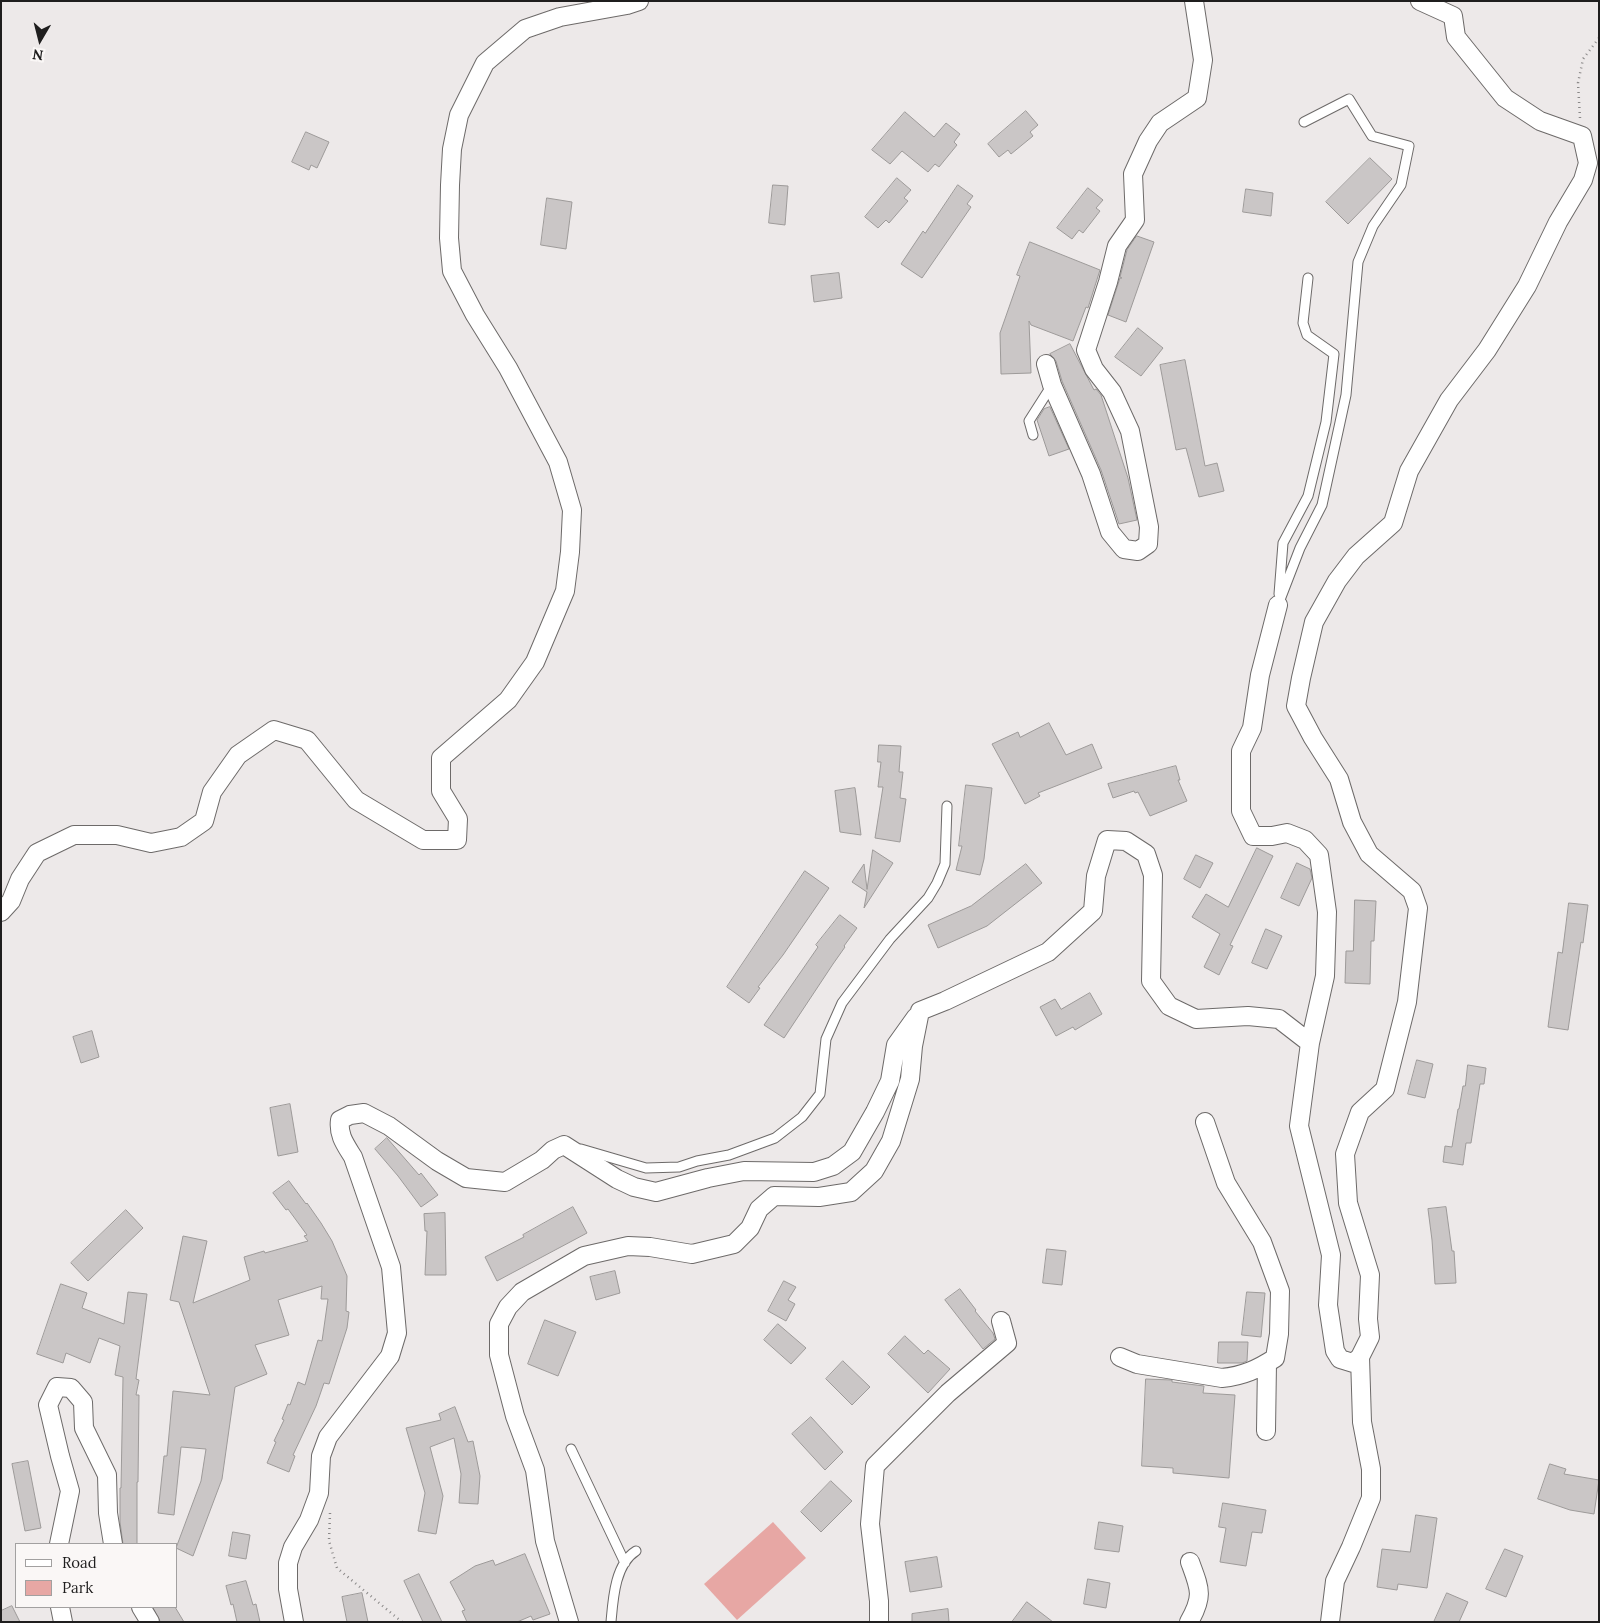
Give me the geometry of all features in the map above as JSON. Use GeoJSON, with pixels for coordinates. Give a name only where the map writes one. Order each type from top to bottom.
{"type":"FeatureCollection","features":[{"type":"Feature","properties":{"kind":"street"},"geometry":{"type":"LineString","coordinates":[[1,912],[11,901],[20,879],[37,853],[74,835],[117,836],[151,842],[181,837],[204,821],[212,792],[238,755],[274,730],[307,740],[356,800],[423,840],[457,840],[458,819],[441,791],[441,758],[508,700],[535,662],[565,591],[570,552],[572,510],[558,462],[508,368],[475,315],[452,271],[449,238],[450,185],[452,149],[459,114],[485,63],[524,29],[560,17],[603,10],[639,1]]}},
{"type":"Feature","properties":{"kind":"street"},"geometry":{"type":"LineString","coordinates":[[1046,364],[1052,385],[1091,474],[1110,532],[1124,549],[1138,551],[1148,544],[1149,527],[1130,431],[1112,392],[1094,369],[1086,350],[1108,282],[1117,246],[1135,220],[1133,174],[1148,140],[1160,123],[1197,98],[1203,60],[1194,1]]}},
{"type":"Feature","properties":{"kind":"street"},"geometry":{"type":"LineString","coordinates":[[1278,605],[1260,675],[1252,728],[1241,751],[1240,811],[1253,836],[1272,836],[1287,833],[1305,840],[1319,855],[1327,912],[1325,967],[1310,1044],[1299,1126],[1331,1255],[1328,1305],[1335,1351],[1340,1359],[1353,1363],[1360,1357],[1370,1337],[1368,1319],[1370,1275],[1348,1203],[1345,1154],[1360,1112],[1384,1088],[1407,1002],[1418,908],[1412,891],[1369,854],[1352,822],[1339,779],[1313,738],[1296,706],[1301,678],[1314,622],[1337,581],[1356,556],[1393,523],[1409,471],[1449,400],[1487,350],[1527,286],[1558,222],[1583,180],[1588,163],[1582,136],[1540,121],[1505,98],[1456,37],[1453,16],[1420,1]]}},
{"type":"Feature","properties":{"kind":"street"},"geometry":{"type":"LineString","coordinates":[[294,1622],[288,1589],[288,1562],[293,1547],[309,1520],[319,1493],[321,1456],[328,1437],[390,1356],[397,1333],[391,1267],[353,1157],[342,1141],[339,1130],[340,1120],[350,1115],[364,1114],[389,1126],[436,1161],[466,1178],[505,1182],[542,1160],[553,1150],[564,1145],[617,1179],[634,1187],[656,1192],[708,1178],[744,1171],[814,1172],[833,1166],[852,1152],[870,1120],[890,1081],[896,1045],[920,1010],[945,1001],[1048,952],[1093,911],[1096,876],[1107,840],[1126,841],[1146,854],[1154,875],[1151,981],[1169,1006],[1196,1019],[1248,1016],[1279,1019],[1310,1044]]}},
{"type":"Feature","properties":{"kind":"street"},"geometry":{"type":"LineString","coordinates":[[569,1622],[545,1541],[535,1470],[515,1416],[499,1355],[499,1324],[508,1307],[522,1292],[584,1256],[628,1246],[650,1247],[692,1254],[734,1244],[750,1228],[759,1209],[774,1196],[820,1197],[851,1192],[874,1171],[891,1141],[910,1079],[913,1046],[920,1010]]}},
{"type":"Feature","properties":{"kind":"street"},"geometry":{"type":"LineString","coordinates":[[1120,1357],[1137,1364],[1222,1378],[1236,1377],[1257,1370],[1275,1358],[1279,1334],[1280,1291],[1262,1242],[1226,1183],[1205,1122]]}},
{"type":"Feature","properties":{"kind":"street"},"geometry":{"type":"LineString","coordinates":[[879,1622],[870,1524],[875,1466],[948,1393],[1007,1343],[1002,1321]]}},
{"type":"Feature","properties":{"kind":"street"},"geometry":{"type":"LineString","coordinates":[[1330,1622],[1335,1581],[1371,1498],[1370,1469],[1362,1422],[1360,1357]]}},
{"type":"Feature","properties":{"kind":"street"},"geometry":{"type":"LineString","coordinates":[[1266,1431],[1267,1363]]}},
{"type":"Feature","properties":{"kind":"street"},"geometry":{"type":"LineString","coordinates":[[59,1543],[70,1491],[48,1405],[57,1387],[71,1388],[83,1402],[84,1428],[107,1476],[108,1513],[114,1543]]}},
{"type":"Feature","properties":{"kind":"street"},"geometry":{"type":"LineString","coordinates":[[1189,1622],[1200,1601],[1198,1584],[1190,1562]]}},
{"type":"Feature","properties":{"kind":"street"},"geometry":{"type":"LineString","coordinates":[[60,1608],[64,1622]]}},
{"type":"Feature","properties":{"kind":"street"},"geometry":{"type":"LineString","coordinates":[[142,1608],[150,1622]]}},
{"type":"Feature","properties":{"kind":"lane"},"geometry":{"type":"LineString","coordinates":[[1278,605],[1300,548],[1322,505],[1346,395],[1358,262],[1373,226],[1401,185],[1409,146],[1372,136],[1349,99],[1304,122]]}},
{"type":"Feature","properties":{"kind":"lane"},"geometry":{"type":"LineString","coordinates":[[1278,605],[1283,543],[1308,496],[1326,422],[1334,354],[1307,335],[1303,323],[1308,278]]}},
{"type":"Feature","properties":{"kind":"lane"},"geometry":{"type":"LineString","coordinates":[[1033,435],[1028,421],[1052,385]]}},
{"type":"Feature","properties":{"kind":"lane"},"geometry":{"type":"LineString","coordinates":[[564,1145],[646,1168],[679,1167],[697,1161],[729,1155],[776,1138],[802,1117],[820,1094],[826,1039],[842,1003],[890,938],[928,898],[937,883],[945,864],[947,806]]}},
{"type":"Feature","properties":{"kind":"lane"},"geometry":{"type":"LineString","coordinates":[[571,1448],[625,1563]]}},
{"type":"Feature","properties":{"kind":"lane"},"geometry":{"type":"LineString","coordinates":[[611,1622],[620,1572],[630,1554],[636,1551]]}},
{"type":"Feature","properties":{"kind":"path"},"geometry":{"type":"LineString","coordinates":[[1582,136],[1578,83],[1583,59],[1599,38]]}},
{"type":"Feature","properties":{"kind":"path"},"geometry":{"type":"LineString","coordinates":[[317,1498],[330,1507],[330,1541],[337,1568],[402,1622]]}},
{"type":"Feature","properties":{"kind":"green space"},"geometry":{"type":"Polygon","coordinates":[[[773,1522],[806,1558],[737,1620],[704,1584],[773,1522]]]}},
{"type":"Feature","properties":{"kind":"building"},"geometry":{"type":"Polygon","coordinates":[[[1026,111],[1038,125],[1030,132],[1033,136],[1011,154],[1008,150],[999,157],[988,144],[1026,111]]]}},
{"type":"Feature","properties":{"kind":"building"},"geometry":{"type":"Polygon","coordinates":[[[905,112],[934,137],[946,123],[960,134],[954,142],[957,145],[939,167],[935,164],[928,172],[902,151],[890,164],[872,150],[905,112]]]}},
{"type":"Feature","properties":{"kind":"building"},"geometry":{"type":"Polygon","coordinates":[[[306,132],[329,142],[317,168],[311,165],[309,170],[292,162],[306,132]]]}},
{"type":"Feature","properties":{"kind":"building"},"geometry":{"type":"Polygon","coordinates":[[[1370,158],[1392,179],[1348,224],[1326,202],[1370,158]]]}},
{"type":"Feature","properties":{"kind":"building"},"geometry":{"type":"Polygon","coordinates":[[[897,178],[911,190],[904,198],[908,201],[889,223],[886,220],[878,228],[865,217],[897,178]]]}},
{"type":"Feature","properties":{"kind":"building"},"geometry":{"type":"Polygon","coordinates":[[[773,185],[788,186],[785,225],[769,223],[773,185]]]}},
{"type":"Feature","properties":{"kind":"building"},"geometry":{"type":"Polygon","coordinates":[[[958,185],[973,196],[967,204],[971,207],[922,278],[901,264],[958,185]]]}},
{"type":"Feature","properties":{"kind":"building"},"geometry":{"type":"Polygon","coordinates":[[[1088,188],[1103,200],[1096,208],[1100,211],[1083,233],[1079,230],[1072,239],[1057,228],[1088,188]]]}},
{"type":"Feature","properties":{"kind":"building"},"geometry":{"type":"Polygon","coordinates":[[[1246,189],[1273,193],[1271,216],[1243,212],[1246,189]]]}},
{"type":"Feature","properties":{"kind":"building"},"geometry":{"type":"Polygon","coordinates":[[[547,198],[572,202],[566,249],[541,245],[547,198]]]}},
{"type":"Feature","properties":{"kind":"building"},"geometry":{"type":"Polygon","coordinates":[[[1137,236],[1154,242],[1126,322],[1108,315],[1120,278],[1122,278],[1120,277],[1127,250],[1137,236]]]}},
{"type":"Feature","properties":{"kind":"building"},"geometry":{"type":"Polygon","coordinates":[[[1030,242],[1100,270],[1088,308],[1086,307],[1073,341],[1031,325],[1029,321],[1031,373],[1001,374],[1000,333],[1020,276],[1017,275],[1030,242]]]}},
{"type":"Feature","properties":{"kind":"building"},"geometry":{"type":"Polygon","coordinates":[[[839,273],[842,298],[814,302],[811,276],[839,273]]]}},
{"type":"Feature","properties":{"kind":"building"},"geometry":{"type":"Polygon","coordinates":[[[1138,328],[1163,348],[1141,376],[1115,357],[1138,328]]]}},
{"type":"Feature","properties":{"kind":"building"},"geometry":{"type":"Polygon","coordinates":[[[1070,344],[1094,390],[1096,389],[1101,395],[1128,478],[1137,520],[1119,524],[1101,470],[1062,381],[1056,361],[1050,354],[1070,344]]]}},
{"type":"Feature","properties":{"kind":"building"},"geometry":{"type":"Polygon","coordinates":[[[1185,360],[1205,466],[1217,463],[1224,491],[1199,497],[1186,448],[1176,450],[1160,365],[1185,360]]]}},
{"type":"Feature","properties":{"kind":"building"},"geometry":{"type":"Polygon","coordinates":[[[1050,407],[1069,449],[1049,456],[1037,420],[1044,409],[1050,407]]]}},
{"type":"Feature","properties":{"kind":"building"},"geometry":{"type":"Polygon","coordinates":[[[1049,723],[1066,755],[1092,744],[1102,768],[1038,793],[1040,796],[1025,804],[992,744],[1018,732],[1020,737],[1049,723]]]}},
{"type":"Feature","properties":{"kind":"building"},"geometry":{"type":"Polygon","coordinates":[[[879,745],[901,746],[899,772],[903,772],[900,798],[906,799],[900,842],[875,838],[883,787],[878,787],[881,762],[878,762],[879,745]]]}},
{"type":"Feature","properties":{"kind":"building"},"geometry":{"type":"Polygon","coordinates":[[[1176,766],[1180,780],[1178,780],[1187,801],[1150,816],[1138,792],[1135,793],[1134,791],[1113,798],[1108,784],[1176,766]]]}},
{"type":"Feature","properties":{"kind":"building"},"geometry":{"type":"Polygon","coordinates":[[[966,785],[992,788],[984,859],[980,875],[956,870],[962,846],[959,846],[966,785]]]}},
{"type":"Feature","properties":{"kind":"building"},"geometry":{"type":"Polygon","coordinates":[[[855,788],[861,835],[840,832],[835,791],[855,788]]]}},
{"type":"Feature","properties":{"kind":"building"},"geometry":{"type":"Polygon","coordinates":[[[1257,848],[1273,856],[1230,945],[1233,946],[1219,975],[1204,967],[1220,934],[1192,917],[1206,894],[1228,907],[1257,848]]]}},
{"type":"Feature","properties":{"kind":"building"},"geometry":{"type":"Polygon","coordinates":[[[873,850],[893,863],[864,908],[867,892],[852,882],[864,864],[867,889],[873,850]]]}},
{"type":"Feature","properties":{"kind":"building"},"geometry":{"type":"Polygon","coordinates":[[[1196,855],[1213,863],[1200,888],[1184,879],[1196,855]]]}},
{"type":"Feature","properties":{"kind":"building"},"geometry":{"type":"Polygon","coordinates":[[[1297,863],[1310,869],[1312,878],[1299,906],[1281,898],[1297,863]]]}},
{"type":"Feature","properties":{"kind":"building"},"geometry":{"type":"Polygon","coordinates":[[[1026,864],[1042,883],[987,926],[938,948],[928,925],[971,906],[1026,864]]]}},
{"type":"Feature","properties":{"kind":"building"},"geometry":{"type":"Polygon","coordinates":[[[805,871],[829,888],[783,955],[758,987],[760,988],[749,1003],[727,987],[805,871]]]}},
{"type":"Feature","properties":{"kind":"building"},"geometry":{"type":"Polygon","coordinates":[[[1355,900],[1376,901],[1374,941],[1371,941],[1370,984],[1345,983],[1346,951],[1353,951],[1355,900]]]}},
{"type":"Feature","properties":{"kind":"building"},"geometry":{"type":"Polygon","coordinates":[[[1569,903],[1588,905],[1568,1030],[1548,1027],[1558,952],[1562,953],[1569,903]]]}},
{"type":"Feature","properties":{"kind":"building"},"geometry":{"type":"Polygon","coordinates":[[[840,915],[857,928],[784,1038],[764,1025],[818,947],[816,945],[840,915]]]}},
{"type":"Feature","properties":{"kind":"building"},"geometry":{"type":"Polygon","coordinates":[[[1266,929],[1282,936],[1267,969],[1252,963],[1266,929]]]}},
{"type":"Feature","properties":{"kind":"building"},"geometry":{"type":"Polygon","coordinates":[[[1090,993],[1102,1014],[1075,1030],[1073,1027],[1056,1036],[1040,1007],[1055,999],[1061,1009],[1090,993]]]}},
{"type":"Feature","properties":{"kind":"building"},"geometry":{"type":"Polygon","coordinates":[[[92,1031],[99,1057],[81,1063],[73,1037],[92,1031]]]}},
{"type":"Feature","properties":{"kind":"building"},"geometry":{"type":"Polygon","coordinates":[[[1417,1060],[1433,1064],[1425,1098],[1408,1094],[1417,1060]]]}},
{"type":"Feature","properties":{"kind":"building"},"geometry":{"type":"Polygon","coordinates":[[[1468,1065],[1486,1068],[1484,1084],[1480,1084],[1471,1143],[1466,1143],[1463,1165],[1443,1162],[1445,1146],[1452,1147],[1468,1065]]]}},
{"type":"Feature","properties":{"kind":"building"},"geometry":{"type":"Polygon","coordinates":[[[290,1104],[298,1152],[278,1156],[270,1108],[290,1104]]]}},
{"type":"Feature","properties":{"kind":"building"},"geometry":{"type":"Polygon","coordinates":[[[387,1138],[419,1175],[421,1173],[438,1195],[421,1207],[375,1149],[387,1138]]]}},
{"type":"Feature","properties":{"kind":"building"},"geometry":{"type":"Polygon","coordinates":[[[289,1181],[307,1203],[332,1241],[347,1276],[346,1311],[349,1312],[347,1328],[329,1384],[324,1383],[316,1406],[293,1455],[295,1456],[289,1472],[267,1463],[276,1442],[274,1441],[284,1420],[282,1419],[288,1404],[290,1405],[298,1382],[305,1385],[318,1340],[322,1341],[328,1299],[321,1299],[322,1286],[278,1300],[289,1335],[255,1345],[267,1374],[235,1387],[222,1479],[193,1556],[178,1549],[178,1543],[201,1481],[206,1449],[181,1447],[174,1515],[158,1513],[164,1456],[167,1456],[173,1391],[210,1395],[179,1302],[170,1300],[183,1236],[207,1241],[193,1303],[250,1280],[244,1257],[308,1241],[304,1236],[307,1235],[288,1209],[286,1210],[273,1193],[289,1181]]]}},
{"type":"Feature","properties":{"kind":"building"},"geometry":{"type":"Polygon","coordinates":[[[573,1207],[587,1233],[497,1281],[485,1257],[524,1237],[523,1235],[573,1207]]]}},
{"type":"Feature","properties":{"kind":"building"},"geometry":{"type":"Polygon","coordinates":[[[1446,1207],[1452,1251],[1454,1251],[1456,1283],[1435,1284],[1428,1209],[1446,1207]]]}},
{"type":"Feature","properties":{"kind":"building"},"geometry":{"type":"Polygon","coordinates":[[[126,1210],[143,1228],[88,1281],[71,1263],[126,1210]]]}},
{"type":"Feature","properties":{"kind":"building"},"geometry":{"type":"Polygon","coordinates":[[[445,1213],[446,1275],[425,1275],[427,1231],[425,1231],[424,1214],[445,1213]]]}},
{"type":"Feature","properties":{"kind":"building"},"geometry":{"type":"Polygon","coordinates":[[[1047,1249],[1066,1251],[1062,1285],[1043,1283],[1047,1249]]]}},
{"type":"Feature","properties":{"kind":"building"},"geometry":{"type":"Polygon","coordinates":[[[615,1271],[620,1293],[596,1300],[590,1277],[615,1271]]]}},
{"type":"Feature","properties":{"kind":"building"},"geometry":{"type":"Polygon","coordinates":[[[784,1281],[796,1287],[788,1300],[795,1304],[786,1321],[768,1311],[784,1281]]]}},
{"type":"Feature","properties":{"kind":"building"},"geometry":{"type":"Polygon","coordinates":[[[61,1284],[87,1293],[82,1308],[124,1324],[128,1292],[147,1294],[136,1379],[139,1380],[136,1395],[139,1395],[137,1543],[123,1543],[120,1522],[123,1377],[115,1375],[120,1346],[99,1338],[90,1363],[66,1353],[63,1363],[37,1354],[61,1284]]]}},
{"type":"Feature","properties":{"kind":"building"},"geometry":{"type":"Polygon","coordinates":[[[960,1289],[993,1333],[995,1339],[983,1349],[945,1300],[960,1289]]]}},
{"type":"Feature","properties":{"kind":"building"},"geometry":{"type":"Polygon","coordinates":[[[1247,1292],[1265,1293],[1261,1337],[1242,1335],[1247,1292]]]}},
{"type":"Feature","properties":{"kind":"building"},"geometry":{"type":"Polygon","coordinates":[[[545,1320],[576,1332],[558,1376],[528,1364],[545,1320]]]}},
{"type":"Feature","properties":{"kind":"building"},"geometry":{"type":"Polygon","coordinates":[[[778,1324],[806,1348],[791,1364],[764,1340],[778,1324]]]}},
{"type":"Feature","properties":{"kind":"building"},"geometry":{"type":"Polygon","coordinates":[[[905,1336],[924,1354],[928,1350],[950,1369],[928,1393],[888,1354],[905,1336]]]}},
{"type":"Feature","properties":{"kind":"building"},"geometry":{"type":"Polygon","coordinates":[[[1219,1342],[1248,1342],[1247,1361],[1242,1363],[1218,1363],[1219,1342]]]}},
{"type":"Feature","properties":{"kind":"building"},"geometry":{"type":"Polygon","coordinates":[[[843,1361],[870,1387],[852,1405],[826,1379],[843,1361]]]}},
{"type":"Feature","properties":{"kind":"building"},"geometry":{"type":"Polygon","coordinates":[[[1146,1379],[1172,1380],[1172,1382],[1204,1386],[1203,1393],[1235,1395],[1229,1478],[1173,1473],[1173,1468],[1142,1466],[1146,1379]]]}},
{"type":"Feature","properties":{"kind":"building"},"geometry":{"type":"Polygon","coordinates":[[[455,1407],[468,1442],[473,1441],[480,1476],[478,1504],[459,1503],[461,1474],[454,1438],[430,1447],[443,1496],[436,1534],[418,1531],[425,1493],[406,1428],[441,1420],[439,1414],[455,1407]]]}},
{"type":"Feature","properties":{"kind":"building"},"geometry":{"type":"Polygon","coordinates":[[[811,1417],[843,1452],[825,1470],[792,1434],[811,1417]]]}},
{"type":"Feature","properties":{"kind":"building"},"geometry":{"type":"Polygon","coordinates":[[[28,1461],[41,1528],[25,1531],[12,1464],[28,1461]]]}},
{"type":"Feature","properties":{"kind":"building"},"geometry":{"type":"Polygon","coordinates":[[[1550,1464],[1566,1469],[1564,1474],[1599,1480],[1594,1514],[1570,1510],[1538,1499],[1550,1464]]]}},
{"type":"Feature","properties":{"kind":"building"},"geometry":{"type":"Polygon","coordinates":[[[831,1481],[852,1501],[821,1532],[801,1512],[831,1481]]]}},
{"type":"Feature","properties":{"kind":"building"},"geometry":{"type":"Polygon","coordinates":[[[1223,1503],[1266,1510],[1262,1533],[1252,1532],[1246,1566],[1220,1562],[1226,1528],[1219,1527],[1223,1503]]]}},
{"type":"Feature","properties":{"kind":"building"},"geometry":{"type":"Polygon","coordinates":[[[1416,1515],[1437,1518],[1427,1588],[1398,1584],[1397,1590],[1377,1587],[1382,1549],[1410,1552],[1416,1515]]]}},
{"type":"Feature","properties":{"kind":"building"},"geometry":{"type":"Polygon","coordinates":[[[1099,1522],[1123,1526],[1119,1552],[1095,1549],[1099,1522]]]}},
{"type":"Feature","properties":{"kind":"building"},"geometry":{"type":"Polygon","coordinates":[[[233,1532],[250,1535],[246,1559],[229,1556],[233,1532]]]}},
{"type":"Feature","properties":{"kind":"building"},"geometry":{"type":"Polygon","coordinates":[[[1505,1549],[1523,1556],[1506,1597],[1486,1589],[1505,1549]]]}},
{"type":"Feature","properties":{"kind":"building"},"geometry":{"type":"Polygon","coordinates":[[[525,1554],[550,1614],[533,1620],[531,1616],[517,1622],[467,1622],[462,1611],[465,1610],[450,1582],[475,1566],[493,1560],[495,1565],[525,1554]]]}},
{"type":"Feature","properties":{"kind":"building"},"geometry":{"type":"Polygon","coordinates":[[[937,1557],[942,1587],[910,1592],[905,1562],[937,1557]]]}},
{"type":"Feature","properties":{"kind":"building"},"geometry":{"type":"Polygon","coordinates":[[[419,1574],[442,1622],[423,1622],[404,1581],[419,1574]]]}},
{"type":"Feature","properties":{"kind":"building"},"geometry":{"type":"Polygon","coordinates":[[[1088,1579],[1110,1583],[1106,1608],[1084,1604],[1088,1579]]]}},
{"type":"Feature","properties":{"kind":"building"},"geometry":{"type":"Polygon","coordinates":[[[246,1581],[253,1605],[256,1604],[260,1622],[237,1622],[233,1604],[231,1605],[226,1586],[246,1581]]]}},
{"type":"Feature","properties":{"kind":"building"},"geometry":{"type":"Polygon","coordinates":[[[362,1593],[368,1622],[347,1622],[342,1597],[362,1593]]]}},
{"type":"Feature","properties":{"kind":"building"},"geometry":{"type":"Polygon","coordinates":[[[1447,1593],[1468,1602],[1459,1622],[1434,1622],[1447,1593]]]}},
{"type":"Feature","properties":{"kind":"building"},"geometry":{"type":"Polygon","coordinates":[[[1027,1602],[1053,1622],[1012,1622],[1027,1602]]]}},
{"type":"Feature","properties":{"kind":"building"},"geometry":{"type":"Polygon","coordinates":[[[12,1606],[20,1622],[1,1622],[1,1611],[12,1606]]]}},
{"type":"Feature","properties":{"kind":"building"},"geometry":{"type":"Polygon","coordinates":[[[154,1608],[176,1608],[184,1622],[161,1622],[154,1608]]]}},
{"type":"Feature","properties":{"kind":"building"},"geometry":{"type":"Polygon","coordinates":[[[948,1609],[949,1622],[912,1622],[912,1614],[948,1609]]]}}]}
